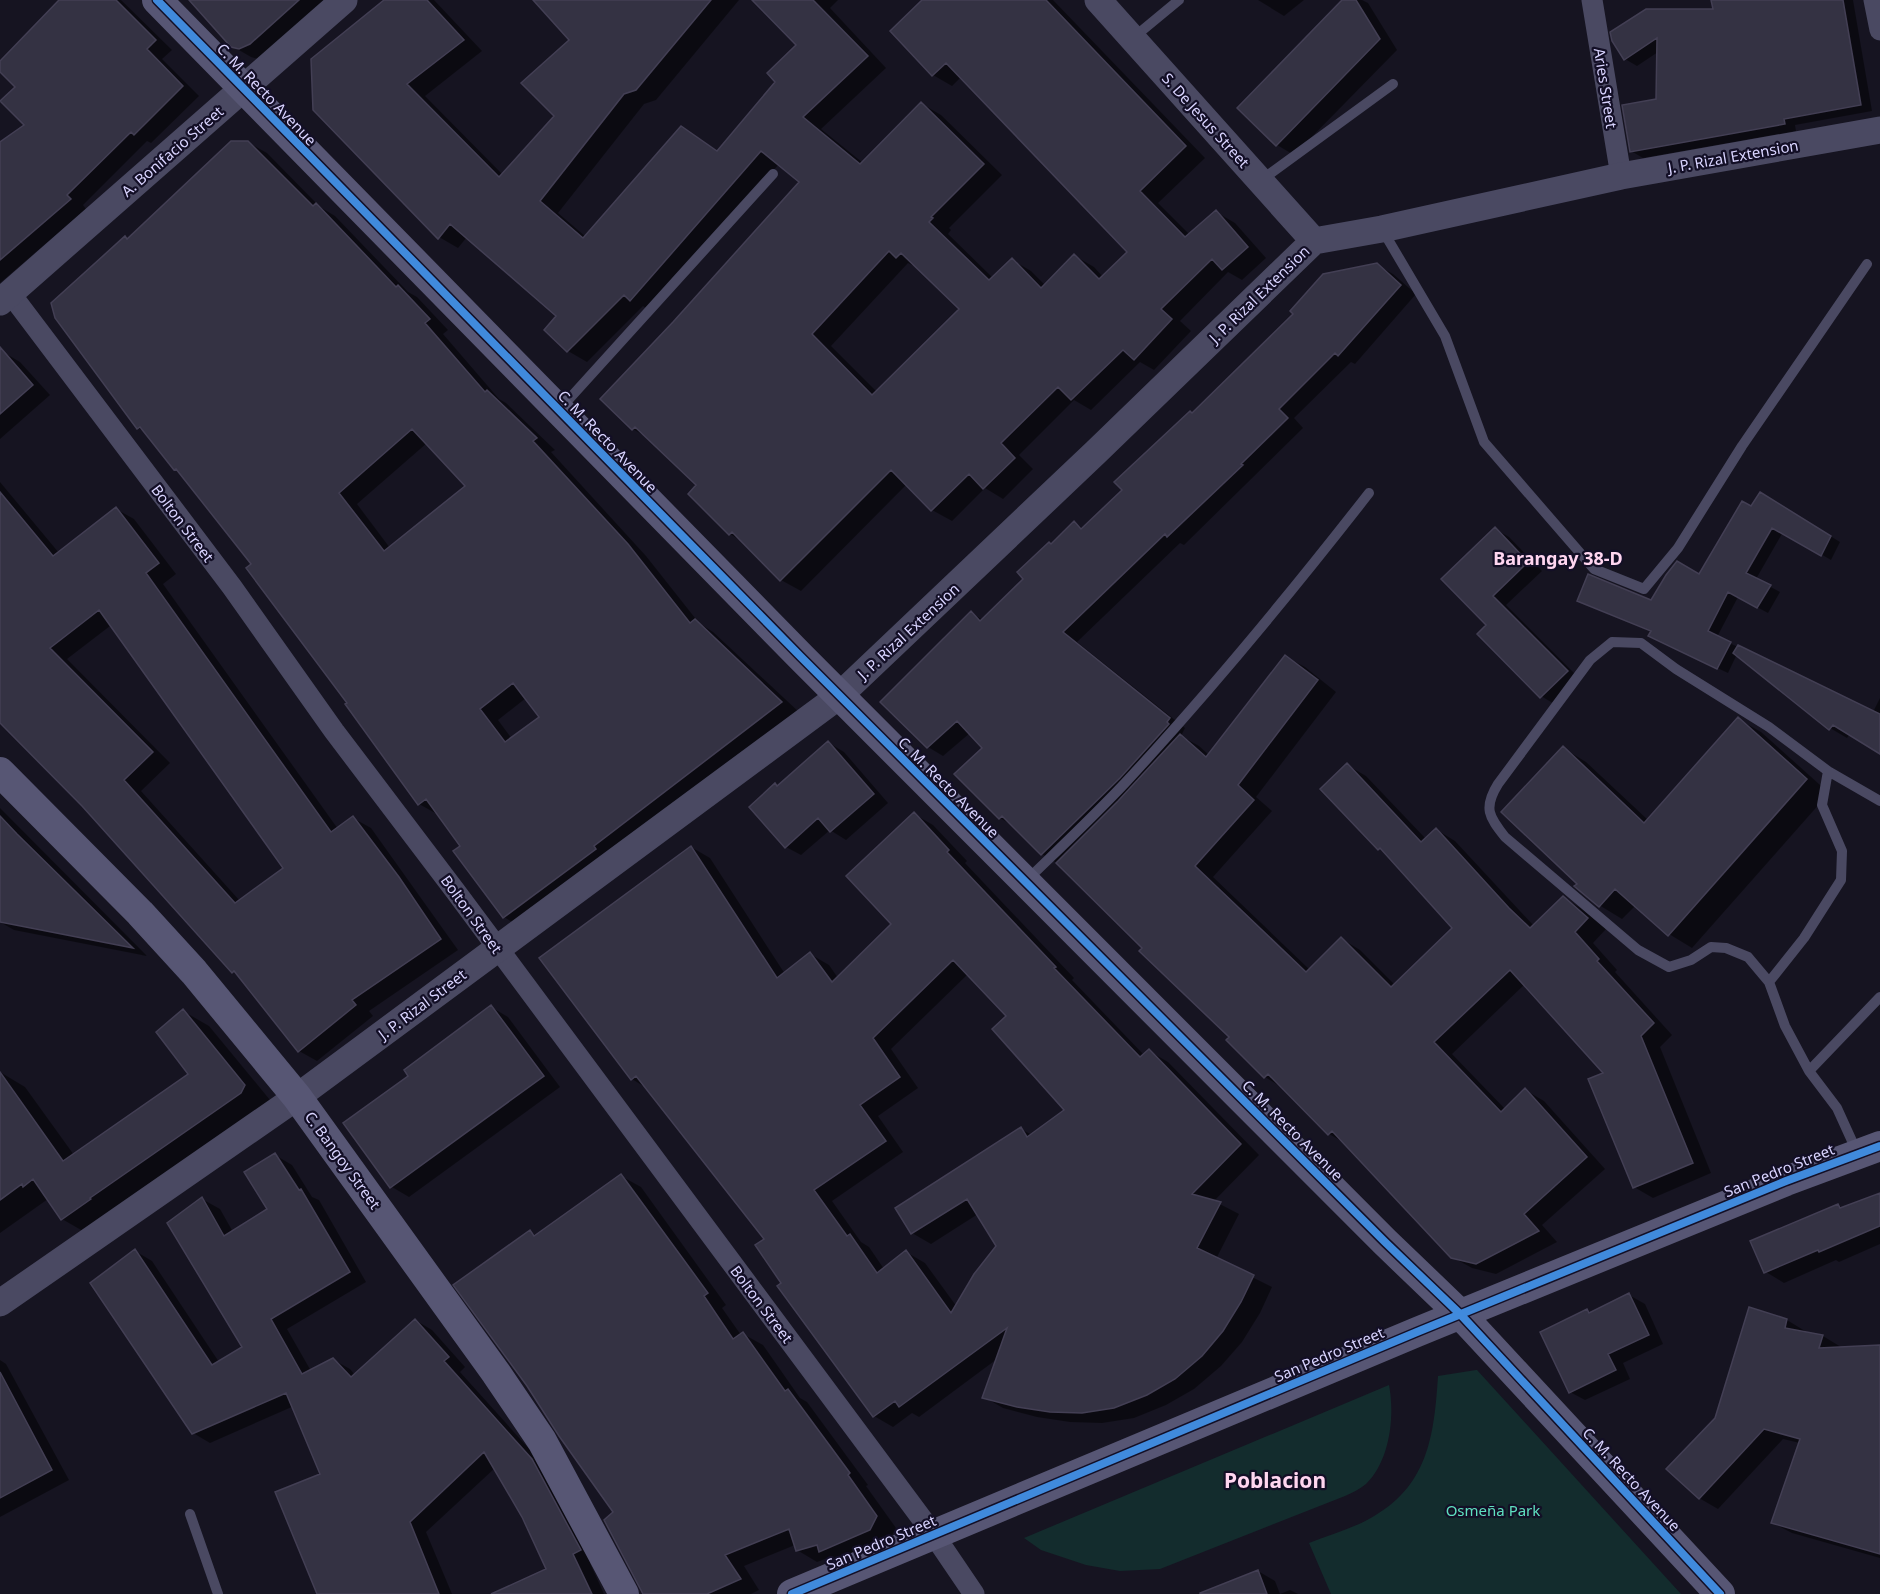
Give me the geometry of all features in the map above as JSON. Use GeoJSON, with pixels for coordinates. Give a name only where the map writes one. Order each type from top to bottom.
{"type":"FeatureCollection","features":[{"type":"Feature","properties":{"kind":"main road","name":"C. M. Recto Avenue"},"geometry":{"type":"LineString","coordinates":[[158,0],[838,696],[1385,1242],[1461,1314],[1719,1594]]}},
{"type":"Feature","properties":{"kind":"main road","name":"C. Bangoy Street"},"geometry":{"type":"LineString","coordinates":[[0,772],[140,913],[194,972],[297,1097],[496,1373],[542,1441],[624,1594]]}},
{"type":"Feature","properties":{"kind":"main road","name":"San Pedro Street"},"geometry":{"type":"LineString","coordinates":[[792,1594],[1461,1314],[1786,1181],[1869,1150]]}},
{"type":"Feature","properties":{"kind":"street","name":"A. Bonifacio Street"},"geometry":{"type":"LineString","coordinates":[[5,298],[344,0]]}},
{"type":"Feature","properties":{"kind":"street","name":"S. De Jesus Street"},"geometry":{"type":"LineString","coordinates":[[1098,0],[1314,241]]}},
{"type":"Feature","properties":{"kind":"street","name":"Aries Street"},"geometry":{"type":"LineString","coordinates":[[1592,0],[1621,176]]}},
{"type":"Feature","properties":{"kind":"street"},"geometry":{"type":"LineString","coordinates":[[1874,0],[1880,30]]}},
{"type":"Feature","properties":{"kind":"street","name":"J. P. Rizal Extension"},"geometry":{"type":"LineString","coordinates":[[838,696],[1096,452],[1314,241],[1382,229],[1621,176],[1880,130]]}},
{"type":"Feature","properties":{"kind":"street","name":"Bolton Street"},"geometry":{"type":"LineString","coordinates":[[5,298],[232,587],[334,731],[934,1535],[974,1594]]}},
{"type":"Feature","properties":{"kind":"street","name":"J. P. Rizal Street"},"geometry":{"type":"LineString","coordinates":[[0,1303],[297,1097],[838,696]]}},
{"type":"Feature","properties":{"kind":"lane"},"geometry":{"type":"LineString","coordinates":[[1133,38],[1179,0]]}},
{"type":"Feature","properties":{"kind":"lane"},"geometry":{"type":"LineString","coordinates":[[1260,181],[1393,84]]}},
{"type":"Feature","properties":{"kind":"lane"},"geometry":{"type":"LineString","coordinates":[[559,410],[772,174]]}},
{"type":"Feature","properties":{"kind":"lane"},"geometry":{"type":"LineString","coordinates":[[1382,229],[1445,336],[1484,442],[1594,569],[1644,589],[1683,541],[1742,446],[1867,264]]}},
{"type":"Feature","properties":{"kind":"lane"},"geometry":{"type":"LineString","coordinates":[[1025,882],[1123,785],[1183,719],[1258,632],[1369,493]]}},
{"type":"Feature","properties":{"kind":"lane"},"geometry":{"type":"LineString","coordinates":[[1869,1150],[1809,1071],[1785,1026],[1769,982],[1748,957],[1726,948],[1711,947],[1691,960],[1669,967],[1638,950],[1505,837],[1492,821],[1488,809],[1491,795],[1498,784],[1590,660],[1612,642],[1641,643],[1676,669],[1769,727],[1828,771],[1880,801]]}},
{"type":"Feature","properties":{"kind":"lane"},"geometry":{"type":"LineString","coordinates":[[1769,982],[1804,938],[1841,880],[1842,851],[1822,805],[1828,771]]}},
{"type":"Feature","properties":{"kind":"lane"},"geometry":{"type":"LineString","coordinates":[[1809,1071],[1880,998]]}},
{"type":"Feature","properties":{"kind":"lane"},"geometry":{"type":"LineString","coordinates":[[190,1514],[218,1594]]}},
{"type":"Feature","properties":{"kind":"green space","name":"Osmeña Park"},"geometry":{"type":"Polygon","coordinates":[[[1477,1370],[1681,1594],[1331,1594],[1309,1543],[1369,1519],[1389,1506],[1404,1492],[1416,1476],[1430,1440],[1438,1376],[1477,1370]]]}},
{"type":"Feature","properties":{"kind":"green space"},"geometry":{"type":"Polygon","coordinates":[[[1389,1385],[1391,1424],[1381,1463],[1366,1484],[1345,1496],[1160,1569],[1120,1571],[1086,1565],[1041,1550],[1024,1538],[1389,1385]]]}},
{"type":"Feature","properties":{"kind":"building"},"geometry":{"type":"Polygon","coordinates":[[[59,0],[116,0],[156,40],[147,49],[183,86],[134,135],[131,132],[67,195],[71,199],[0,260],[0,142],[24,125],[0,101],[15,87],[0,72],[0,61],[59,0]]]}},
{"type":"Feature","properties":{"kind":"building"},"geometry":{"type":"Polygon","coordinates":[[[189,0],[299,0],[250,44],[239,49],[231,47],[189,0]]]}},
{"type":"Feature","properties":{"kind":"building"},"geometry":{"type":"Polygon","coordinates":[[[384,0],[427,0],[464,40],[407,84],[499,177],[554,116],[521,83],[569,40],[533,0],[711,0],[636,90],[624,94],[540,201],[583,238],[681,126],[717,151],[775,82],[767,73],[796,45],[752,0],[813,0],[868,56],[803,117],[860,164],[921,102],[984,164],[931,217],[933,218],[929,222],[989,280],[1012,258],[1041,288],[1074,254],[1099,279],[1127,252],[946,63],[932,76],[890,31],[922,0],[1046,0],[1186,146],[1140,191],[1185,237],[1216,210],[1248,247],[1222,270],[1212,259],[1161,309],[1172,319],[1134,360],[1123,350],[1071,400],[1058,387],[1001,443],[1015,458],[983,489],[969,474],[931,511],[891,470],[780,581],[732,532],[729,535],[688,494],[696,485],[635,427],[632,430],[600,399],[799,182],[761,151],[630,301],[624,295],[567,352],[544,330],[556,316],[450,224],[438,239],[313,110],[311,59],[384,0]],[[889,251],[812,334],[872,395],[959,309],[901,253],[896,258],[889,251]]]}},
{"type":"Feature","properties":{"kind":"building"},"geometry":{"type":"Polygon","coordinates":[[[1342,0],[1356,0],[1380,39],[1276,146],[1237,108],[1342,0]]]}},
{"type":"Feature","properties":{"kind":"building"},"geometry":{"type":"Polygon","coordinates":[[[1711,0],[1843,0],[1861,105],[1784,119],[1785,124],[1630,152],[1622,105],[1656,99],[1657,38],[1624,60],[1612,41],[1610,32],[1646,9],[1713,9],[1711,0]]]}},
{"type":"Feature","properties":{"kind":"building"},"geometry":{"type":"Polygon","coordinates":[[[231,141],[248,141],[313,206],[316,203],[396,287],[398,285],[430,319],[425,323],[485,392],[487,390],[537,438],[533,441],[628,544],[690,623],[695,619],[782,702],[594,846],[596,849],[503,918],[453,851],[460,846],[426,799],[418,805],[345,704],[347,703],[246,568],[251,564],[176,469],[174,470],[140,427],[137,429],[55,318],[51,303],[125,236],[127,239],[231,141]],[[412,429],[339,493],[384,551],[465,486],[412,429]],[[513,683],[480,709],[505,742],[539,717],[513,683]]]}},
{"type":"Feature","properties":{"kind":"building"},"geometry":{"type":"Polygon","coordinates":[[[1377,263],[1401,285],[1338,356],[1335,353],[1279,409],[1288,418],[1241,464],[1243,465],[1167,537],[1165,534],[1063,632],[1170,718],[1167,722],[1169,724],[1120,778],[1041,855],[1002,816],[999,819],[954,774],[982,748],[957,721],[927,748],[880,702],[971,611],[980,621],[1023,579],[1017,572],[1049,542],[1051,544],[1074,521],[1081,529],[1122,490],[1114,482],[1190,411],[1192,413],[1293,314],[1290,311],[1323,274],[1377,263]]]}},
{"type":"Feature","properties":{"kind":"building"},"geometry":{"type":"Polygon","coordinates":[[[0,347],[33,385],[0,414],[0,347]]]}},
{"type":"Feature","properties":{"kind":"building"},"geometry":{"type":"Polygon","coordinates":[[[0,492],[53,556],[116,507],[159,563],[146,573],[331,832],[353,816],[399,877],[441,939],[352,1000],[356,1005],[298,1052],[234,971],[232,973],[82,806],[0,723],[0,492]],[[99,610],[50,648],[153,752],[124,780],[235,903],[283,868],[99,610]]]}},
{"type":"Feature","properties":{"kind":"building"},"geometry":{"type":"Polygon","coordinates":[[[1760,492],[1831,536],[1821,556],[1772,528],[1746,573],[1771,585],[1757,608],[1728,592],[1708,631],[1731,642],[1717,669],[1648,636],[1651,631],[1577,601],[1588,574],[1651,600],[1677,561],[1699,574],[1742,501],[1751,506],[1760,492]]]}},
{"type":"Feature","properties":{"kind":"building"},"geometry":{"type":"Polygon","coordinates":[[[1495,527],[1528,562],[1493,596],[1568,671],[1540,698],[1477,634],[1486,625],[1441,579],[1495,527]]]}},
{"type":"Feature","properties":{"kind":"building"},"geometry":{"type":"Polygon","coordinates":[[[1738,645],[1880,714],[1880,754],[1833,725],[1829,730],[1733,653],[1738,645]]]}},
{"type":"Feature","properties":{"kind":"building"},"geometry":{"type":"Polygon","coordinates":[[[1285,655],[1318,680],[1238,785],[1254,800],[1195,866],[1306,972],[1341,937],[1391,987],[1452,928],[1380,848],[1378,850],[1320,789],[1347,763],[1421,842],[1436,828],[1530,928],[1563,896],[1588,918],[1575,932],[1599,959],[1597,961],[1654,1023],[1641,1036],[1693,1163],[1633,1188],[1588,1079],[1603,1073],[1510,970],[1434,1042],[1501,1112],[1525,1088],[1587,1157],[1524,1214],[1539,1231],[1476,1264],[1451,1258],[1332,1131],[1328,1135],[1268,1074],[1264,1078],[1226,1040],[1229,1037],[1139,951],[1142,948],[1056,863],[1180,734],[1206,757],[1285,655]]]}},
{"type":"Feature","properties":{"kind":"building"},"geometry":{"type":"Polygon","coordinates":[[[1738,717],[1807,779],[1668,936],[1615,889],[1599,907],[1574,886],[1577,884],[1501,812],[1563,746],[1644,823],[1738,717]]]}},
{"type":"Feature","properties":{"kind":"building"},"geometry":{"type":"Polygon","coordinates":[[[828,741],[874,794],[830,832],[818,818],[785,848],[749,807],[775,783],[777,786],[828,741]]]}},
{"type":"Feature","properties":{"kind":"building"},"geometry":{"type":"Polygon","coordinates":[[[914,812],[949,850],[947,852],[1056,967],[1054,968],[1140,1057],[1149,1049],[1241,1144],[1192,1194],[1221,1202],[1197,1248],[1254,1275],[1223,1331],[1202,1356],[1175,1379],[1147,1395],[1114,1408],[1082,1413],[1050,1412],[982,1398],[1007,1328],[899,1407],[895,1401],[873,1417],[777,1286],[781,1283],[755,1245],[764,1239],[636,1076],[631,1080],[539,958],[691,846],[777,978],[810,952],[832,982],[891,924],[846,876],[914,812]],[[953,960],[873,1038],[900,1077],[860,1105],[886,1141],[814,1190],[847,1236],[850,1234],[877,1273],[906,1250],[951,1313],[974,1274],[996,1246],[967,1199],[911,1234],[895,1208],[1021,1127],[1027,1137],[1064,1110],[992,1029],[1006,1016],[953,960]]]}},
{"type":"Feature","properties":{"kind":"building"},"geometry":{"type":"Polygon","coordinates":[[[0,816],[17,834],[133,948],[0,922],[0,816]]]}},
{"type":"Feature","properties":{"kind":"building"},"geometry":{"type":"Polygon","coordinates":[[[491,1005],[544,1076],[390,1188],[343,1123],[408,1076],[404,1070],[491,1005]]]}},
{"type":"Feature","properties":{"kind":"building"},"geometry":{"type":"Polygon","coordinates":[[[183,1009],[245,1085],[241,1093],[61,1220],[33,1179],[0,1200],[0,1072],[63,1161],[188,1074],[156,1032],[183,1009]]]}},
{"type":"Feature","properties":{"kind":"building"},"geometry":{"type":"Polygon","coordinates":[[[275,1153],[299,1190],[301,1189],[350,1272],[271,1319],[302,1374],[333,1358],[351,1377],[415,1319],[449,1357],[444,1361],[532,1459],[581,1550],[573,1554],[592,1594],[491,1594],[546,1569],[522,1517],[484,1452],[410,1522],[439,1594],[317,1594],[275,1492],[320,1474],[286,1393],[192,1434],[90,1283],[135,1249],[212,1365],[242,1347],[167,1223],[202,1197],[224,1236],[267,1209],[244,1172],[275,1153]]]}},
{"type":"Feature","properties":{"kind":"building"},"geometry":{"type":"Polygon","coordinates":[[[621,1174],[708,1293],[704,1296],[733,1339],[743,1332],[785,1391],[788,1389],[850,1473],[848,1475],[877,1516],[870,1530],[819,1552],[817,1545],[796,1551],[789,1529],[725,1555],[741,1579],[707,1594],[643,1594],[604,1520],[613,1512],[527,1386],[453,1285],[530,1230],[534,1236],[621,1174]]]}},
{"type":"Feature","properties":{"kind":"building"},"geometry":{"type":"Polygon","coordinates":[[[1880,1193],[1880,1226],[1764,1273],[1750,1241],[1838,1204],[1840,1208],[1880,1193]]]}},
{"type":"Feature","properties":{"kind":"building"},"geometry":{"type":"Polygon","coordinates":[[[1629,1293],[1649,1335],[1608,1354],[1616,1370],[1569,1393],[1540,1332],[1587,1309],[1589,1313],[1629,1293]]]}},
{"type":"Feature","properties":{"kind":"building"},"geometry":{"type":"Polygon","coordinates":[[[1749,1307],[1787,1319],[1785,1328],[1823,1335],[1819,1348],[1880,1345],[1880,1554],[1771,1523],[1800,1439],[1764,1429],[1699,1499],[1666,1469],[1715,1418],[1749,1307]]]}},
{"type":"Feature","properties":{"kind":"building"},"geometry":{"type":"Polygon","coordinates":[[[0,1372],[52,1470],[0,1498],[0,1372]]]}},
{"type":"Feature","properties":{"kind":"building"},"geometry":{"type":"Polygon","coordinates":[[[1258,1570],[1267,1594],[1200,1594],[1200,1593],[1258,1570]]]}},
{"type":"Feature","properties":{"kind":"cycle path"},"geometry":{"type":"LineString","coordinates":[[157,0],[801,657],[1385,1242],[1461,1315],[1720,1594]]}},
{"type":"Feature","properties":{"kind":"cycle path"},"geometry":{"type":"LineString","coordinates":[[792,1594],[1417,1332],[1786,1181],[1880,1146]]}},
{"type":"Feature","properties":{"kind":"district","name":"Barangay 38-D"},"geometry":{"type":"Point","coordinates":[1558,558]}},
{"type":"Feature","properties":{"kind":"district","name":"Poblacion"},"geometry":{"type":"Point","coordinates":[1275,1480]}}]}
